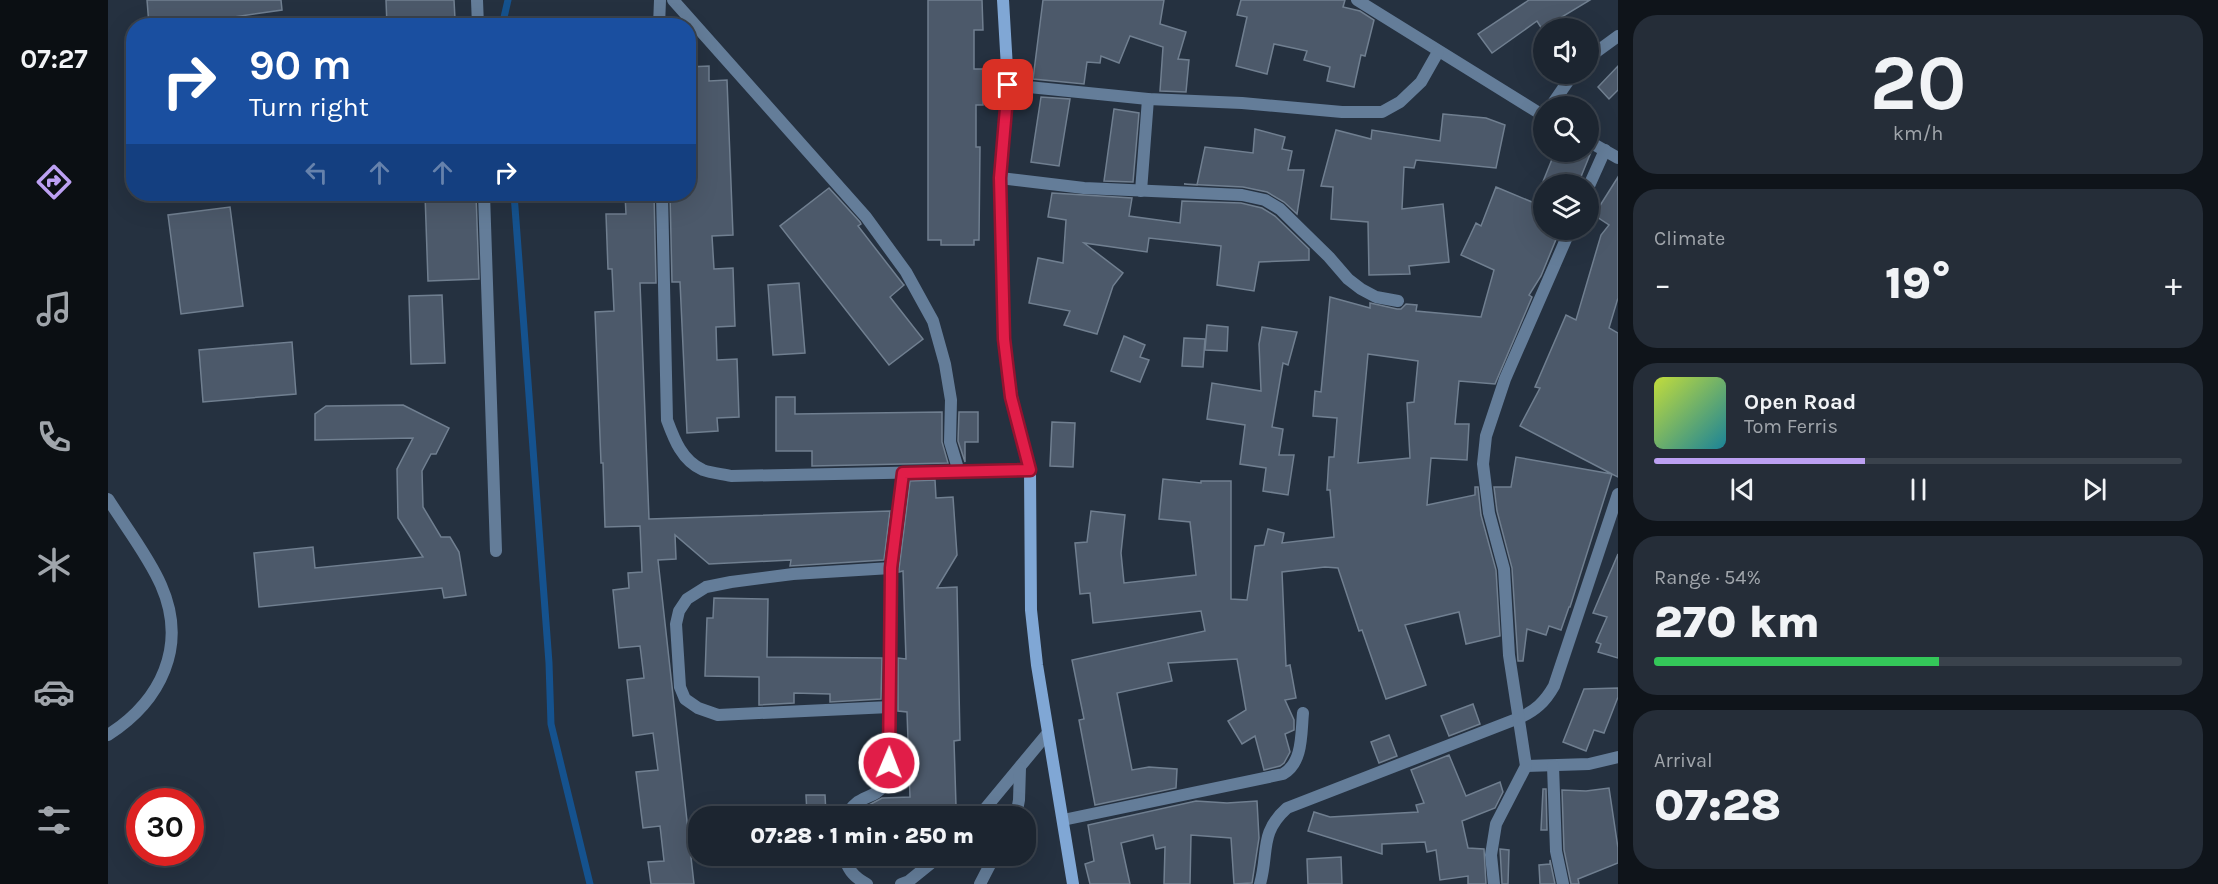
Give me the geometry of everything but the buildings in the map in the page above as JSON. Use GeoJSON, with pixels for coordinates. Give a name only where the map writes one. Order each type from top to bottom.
{"type":"FeatureCollection","features":[{"type":"Feature","properties":{"kind":"main road"},"geometry":{"type":"LineString","coordinates":[[1003,0],[1008,85],[1000,178],[1004,339],[1011,397],[1030,470],[1031,610],[1047,734],[1074,884]]}},
{"type":"Feature","properties":{"kind":"street"},"geometry":{"type":"LineString","coordinates":[[477,0],[478,18]]}},
{"type":"Feature","properties":{"kind":"street"},"geometry":{"type":"LineString","coordinates":[[659,18],[660,0]]}},
{"type":"Feature","properties":{"kind":"street"},"geometry":{"type":"LineString","coordinates":[[673,0],[689,18]]}},
{"type":"Feature","properties":{"kind":"street"},"geometry":{"type":"LineString","coordinates":[[1357,0],[1533,110]]}},
{"type":"Feature","properties":{"kind":"street"},"geometry":{"type":"LineString","coordinates":[[696,26],[866,217],[906,272],[933,321],[945,364],[951,400],[950,442],[959,472]]}},
{"type":"Feature","properties":{"kind":"street"},"geometry":{"type":"LineString","coordinates":[[1599,50],[1618,36]]}},
{"type":"Feature","properties":{"kind":"street"},"geometry":{"type":"LineString","coordinates":[[1008,85],[1148,99],[1242,103],[1342,112],[1382,112],[1400,102],[1421,82],[1438,52]]}},
{"type":"Feature","properties":{"kind":"street"},"geometry":{"type":"LineString","coordinates":[[1142,191],[1148,99]]}},
{"type":"Feature","properties":{"kind":"street"},"geometry":{"type":"LineString","coordinates":[[1599,147],[1618,158]]}},
{"type":"Feature","properties":{"kind":"street"},"geometry":{"type":"LineString","coordinates":[[1594,174],[1605,150]]}},
{"type":"Feature","properties":{"kind":"street"},"geometry":{"type":"LineString","coordinates":[[1000,178],[1084,188],[1242,195],[1265,200],[1280,209],[1298,226],[1348,279],[1376,297],[1398,301]]}},
{"type":"Feature","properties":{"kind":"street"},"geometry":{"type":"LineString","coordinates":[[484,201],[496,551]]}},
{"type":"Feature","properties":{"kind":"street"},"geometry":{"type":"LineString","coordinates":[[662,201],[667,420],[675,442],[687,459],[702,470],[731,476],[1030,470]]}},
{"type":"Feature","properties":{"kind":"street"},"geometry":{"type":"LineString","coordinates":[[1494,884],[1491,855],[1496,824],[1526,766],[1509,655],[1504,569],[1490,513],[1483,464],[1486,436],[1505,379],[1566,240]]}},
{"type":"Feature","properties":{"kind":"street"},"geometry":{"type":"LineString","coordinates":[[852,806],[882,788],[889,763],[891,568],[903,473]]}},
{"type":"Feature","properties":{"kind":"street"},"geometry":{"type":"LineString","coordinates":[[1260,884],[1269,830],[1276,818],[1287,808],[1519,718],[1533,712],[1540,705],[1554,686],[1618,494]]}},
{"type":"Feature","properties":{"kind":"street"},"geometry":{"type":"LineString","coordinates":[[108,499],[161,585],[170,612],[171,643],[167,664],[159,684],[146,704],[128,722],[108,735]]}},
{"type":"Feature","properties":{"kind":"street"},"geometry":{"type":"LineString","coordinates":[[890,707],[718,715],[698,708],[685,699],[680,687],[676,624],[679,610],[687,599],[706,587],[793,574],[891,568]]}},
{"type":"Feature","properties":{"kind":"street"},"geometry":{"type":"LineString","coordinates":[[1063,820],[1283,774],[1291,769],[1297,759],[1303,713]]}},
{"type":"Feature","properties":{"kind":"street"},"geometry":{"type":"LineString","coordinates":[[988,806],[1047,734]]}},
{"type":"Feature","properties":{"kind":"street"},"geometry":{"type":"LineString","coordinates":[[1526,766],[1589,764],[1618,757]]}},
{"type":"Feature","properties":{"kind":"street"},"geometry":{"type":"LineString","coordinates":[[1553,766],[1556,851],[1563,884]]}},
{"type":"Feature","properties":{"kind":"street"},"geometry":{"type":"LineString","coordinates":[[1018,806],[1020,768]]}},
{"type":"Feature","properties":{"kind":"street"},"geometry":{"type":"LineString","coordinates":[[847,866],[851,873],[867,884]]}},
{"type":"Feature","properties":{"kind":"street"},"geometry":{"type":"LineString","coordinates":[[901,884],[909,881],[927,866]]}},
{"type":"Feature","properties":{"kind":"street"},"geometry":{"type":"LineString","coordinates":[[980,884],[989,866]]}},
{"type":"Feature","properties":{"kind":"waterway"},"geometry":{"type":"LineString","coordinates":[[504,18],[508,0]]}},
{"type":"Feature","properties":{"kind":"waterway"},"geometry":{"type":"LineString","coordinates":[[515,201],[549,663],[551,724],[590,884]]}},
{"type":"Feature","properties":{"kind":"route"},"geometry":{"type":"LineString","coordinates":[[889,763],[891,568],[903,473],[1030,470],[1011,397],[1004,339],[1000,178],[1008,85]]}}]}
